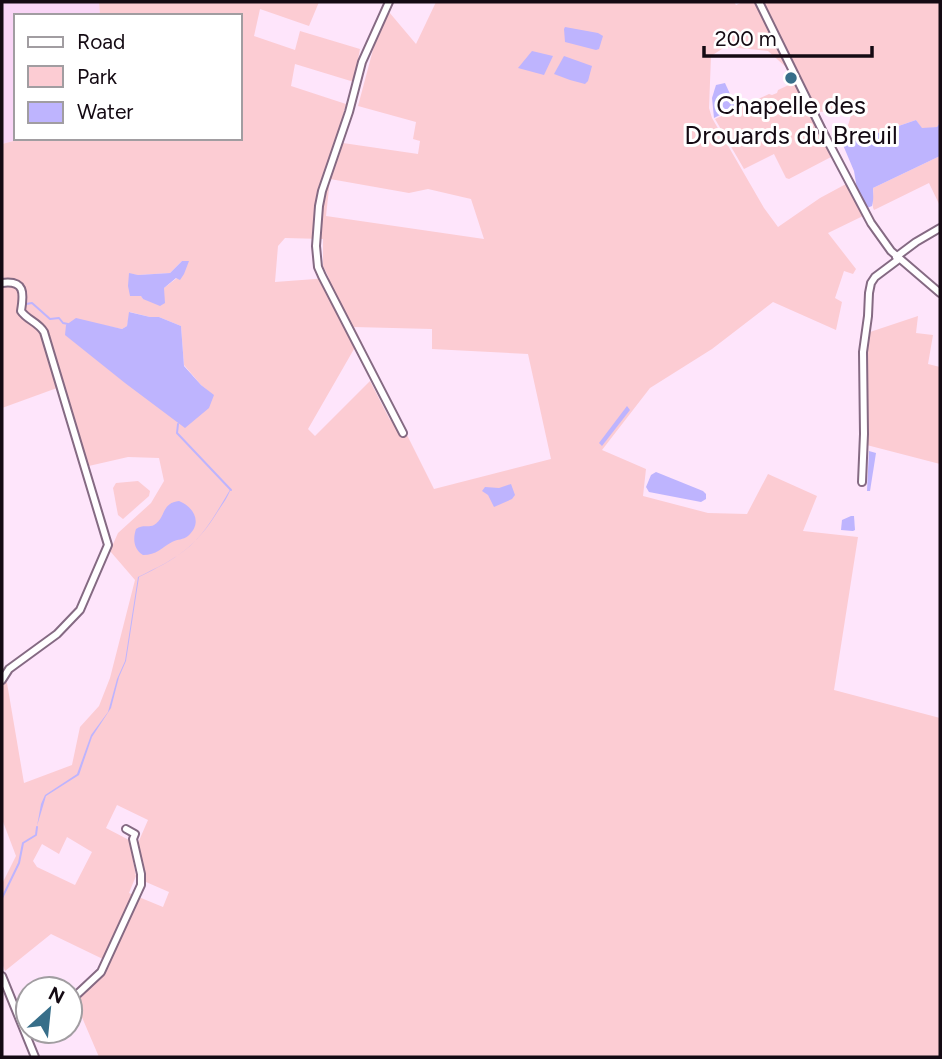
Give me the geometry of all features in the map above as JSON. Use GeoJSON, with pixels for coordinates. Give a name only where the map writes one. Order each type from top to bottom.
{"type":"FeatureCollection","features":[{"type":"Feature","properties":{"kind":"street"},"geometry":{"type":"LineString","coordinates":[[389,2],[362,62],[349,112],[322,191],[316,257],[322,276],[403,433]]}},
{"type":"Feature","properties":{"kind":"street"},"geometry":{"type":"LineString","coordinates":[[759,2],[865,213],[898,258],[940,293]]}},
{"type":"Feature","properties":{"kind":"street"},"geometry":{"type":"LineString","coordinates":[[862,482],[863,352],[871,284],[875,277],[916,242],[940,228]]}},
{"type":"Feature","properties":{"kind":"street"},"geometry":{"type":"LineString","coordinates":[[2,283],[17,284],[24,297],[21,311],[26,318],[41,326],[44,332],[107,545],[80,610],[57,634],[9,669],[2,680]]}},
{"type":"Feature","properties":{"kind":"street"},"geometry":{"type":"LineString","coordinates":[[84,988],[101,972],[141,885],[133,838],[135,834],[126,829]]}},
{"type":"Feature","properties":{"kind":"street"},"geometry":{"type":"LineString","coordinates":[[2,976],[14,1003]]}},
{"type":"Feature","properties":{"kind":"shaded area"},"geometry":{"type":"Polygon","coordinates":[[[2,2],[99,2],[100,14],[14,14],[14,140],[17,140],[2,144],[2,2]]]}},
{"type":"Feature","properties":{"kind":"green space"},"geometry":{"type":"Polygon","coordinates":[[[99,2],[319,2],[309,26],[260,9],[254,36],[295,50],[300,31],[360,49],[354,82],[295,64],[291,86],[346,104],[336,142],[418,154],[420,141],[413,139],[416,122],[358,106],[374,46],[389,12],[416,44],[436,2],[734,2],[736,5],[743,2],[940,2],[940,123],[937,127],[922,129],[916,120],[843,145],[838,141],[849,124],[851,104],[818,112],[794,65],[787,68],[768,51],[725,47],[711,56],[709,108],[712,118],[764,208],[778,227],[846,184],[863,216],[828,233],[856,269],[853,274],[844,271],[835,298],[842,302],[836,330],[773,302],[712,349],[650,388],[602,450],[646,469],[643,496],[708,513],[747,514],[768,474],[817,496],[803,531],[858,537],[834,690],[940,718],[940,1057],[99,1057],[84,1022],[84,993],[96,982],[109,962],[51,934],[5,971],[2,963],[2,884],[16,856],[2,819],[2,680],[7,683],[24,783],[72,765],[80,727],[99,706],[110,678],[135,580],[110,551],[118,533],[151,503],[164,481],[159,458],[128,457],[80,468],[57,388],[2,408],[2,144],[17,140],[242,140],[242,14],[100,14],[99,2]],[[330,179],[326,216],[484,239],[471,199],[428,189],[409,193],[330,179]],[[285,238],[278,246],[275,282],[329,278],[323,266],[323,239],[285,238]],[[182,261],[170,273],[129,274],[143,299],[177,278],[182,261]],[[130,312],[127,326],[122,329],[102,325],[213,395],[184,365],[181,326],[159,317],[130,312]],[[354,327],[362,343],[354,349],[308,429],[315,436],[370,381],[390,420],[398,417],[434,489],[551,459],[528,354],[432,349],[432,329],[354,327]],[[117,805],[106,828],[129,840],[136,876],[129,893],[163,907],[169,892],[146,882],[138,843],[148,820],[117,805]],[[67,837],[59,854],[42,844],[33,861],[37,867],[75,885],[92,852],[67,837]]]}},
{"type":"Feature","properties":{"kind":"green space"},"geometry":{"type":"Polygon","coordinates":[[[795,82],[831,157],[789,179],[774,154],[744,169],[715,119],[769,94],[777,93],[795,82]]]}},
{"type":"Feature","properties":{"kind":"green space"},"geometry":{"type":"Polygon","coordinates":[[[940,156],[940,206],[929,183],[874,210],[873,188],[940,156]]]}},
{"type":"Feature","properties":{"kind":"green space"},"geometry":{"type":"Polygon","coordinates":[[[918,316],[916,333],[933,335],[928,364],[940,367],[940,464],[859,443],[860,338],[868,341],[870,332],[918,316]]]}},
{"type":"Feature","properties":{"kind":"green space"},"geometry":{"type":"Polygon","coordinates":[[[138,481],[150,491],[149,496],[123,519],[118,515],[113,488],[116,483],[138,481]]]}},
{"type":"Feature","properties":{"kind":"water"},"geometry":{"type":"Polygon","coordinates":[[[565,27],[603,36],[599,49],[565,42],[565,27]]]}},
{"type":"Feature","properties":{"kind":"water"},"geometry":{"type":"Polygon","coordinates":[[[532,51],[553,56],[544,75],[518,68],[532,51]]]}},
{"type":"Feature","properties":{"kind":"water"},"geometry":{"type":"Polygon","coordinates":[[[564,56],[592,66],[585,84],[554,74],[564,56]]]}},
{"type":"Feature","properties":{"kind":"water"},"geometry":{"type":"Polygon","coordinates":[[[725,83],[736,107],[714,118],[712,98],[716,85],[725,83]]]}},
{"type":"Feature","properties":{"kind":"water"},"geometry":{"type":"Polygon","coordinates":[[[916,120],[922,128],[937,127],[940,123],[940,156],[873,188],[872,206],[867,208],[857,189],[854,171],[843,145],[916,120]]]}},
{"type":"Feature","properties":{"kind":"water"},"geometry":{"type":"Polygon","coordinates":[[[182,261],[189,261],[180,280],[176,278],[164,288],[165,303],[160,306],[141,296],[130,296],[129,273],[170,273],[182,261]]]}},
{"type":"Feature","properties":{"kind":"water"},"geometry":{"type":"Polygon","coordinates":[[[129,312],[159,317],[181,326],[184,366],[214,395],[209,408],[185,428],[65,335],[66,325],[76,318],[122,329],[127,326],[129,312]]]}},
{"type":"Feature","properties":{"kind":"water"},"geometry":{"type":"Polygon","coordinates":[[[627,406],[630,410],[602,446],[599,443],[627,406]]]}},
{"type":"Feature","properties":{"kind":"water"},"geometry":{"type":"Polygon","coordinates":[[[869,451],[876,453],[870,491],[867,491],[869,451]]]}},
{"type":"Feature","properties":{"kind":"water"},"geometry":{"type":"Polygon","coordinates":[[[656,472],[703,491],[706,499],[701,502],[649,492],[646,487],[651,475],[656,472]]]}},
{"type":"Feature","properties":{"kind":"water"},"geometry":{"type":"Polygon","coordinates":[[[511,484],[515,495],[494,507],[488,495],[482,491],[485,487],[499,488],[511,484]]]}},
{"type":"Feature","properties":{"kind":"water"},"geometry":{"type":"Polygon","coordinates":[[[231,488],[222,505],[200,536],[212,519],[231,488]]]}},
{"type":"Feature","properties":{"kind":"water"},"geometry":{"type":"Polygon","coordinates":[[[179,501],[189,507],[195,516],[193,531],[155,552],[143,555],[137,550],[135,543],[136,529],[154,525],[169,505],[179,501]]]}},
{"type":"Feature","properties":{"kind":"water"},"geometry":{"type":"Polygon","coordinates":[[[854,516],[855,530],[841,530],[842,520],[854,516]]]}},
{"type":"Feature","properties":{"kind":"water"},"geometry":{"type":"Polygon","coordinates":[[[177,556],[139,577],[126,661],[111,708],[92,737],[79,775],[46,796],[37,826],[45,795],[77,774],[91,735],[108,712],[117,679],[125,661],[138,577],[177,556]]]}},
{"type":"Feature","properties":{"kind":"waterway"},"geometry":{"type":"LineString","coordinates":[[26,304],[32,303],[50,319],[59,318],[68,324]]}},
{"type":"Feature","properties":{"kind":"waterway"},"geometry":{"type":"LineString","coordinates":[[178,424],[177,433],[231,490]]}},
{"type":"Feature","properties":{"kind":"waterway"},"geometry":{"type":"LineString","coordinates":[[2,898],[19,863],[23,843],[36,835],[37,827]]}},
{"type":"Feature","properties":{"kind":"place","name":"Chapelle des Drouards du Breuil"},"geometry":{"type":"Point","coordinates":[791,78]}}]}
